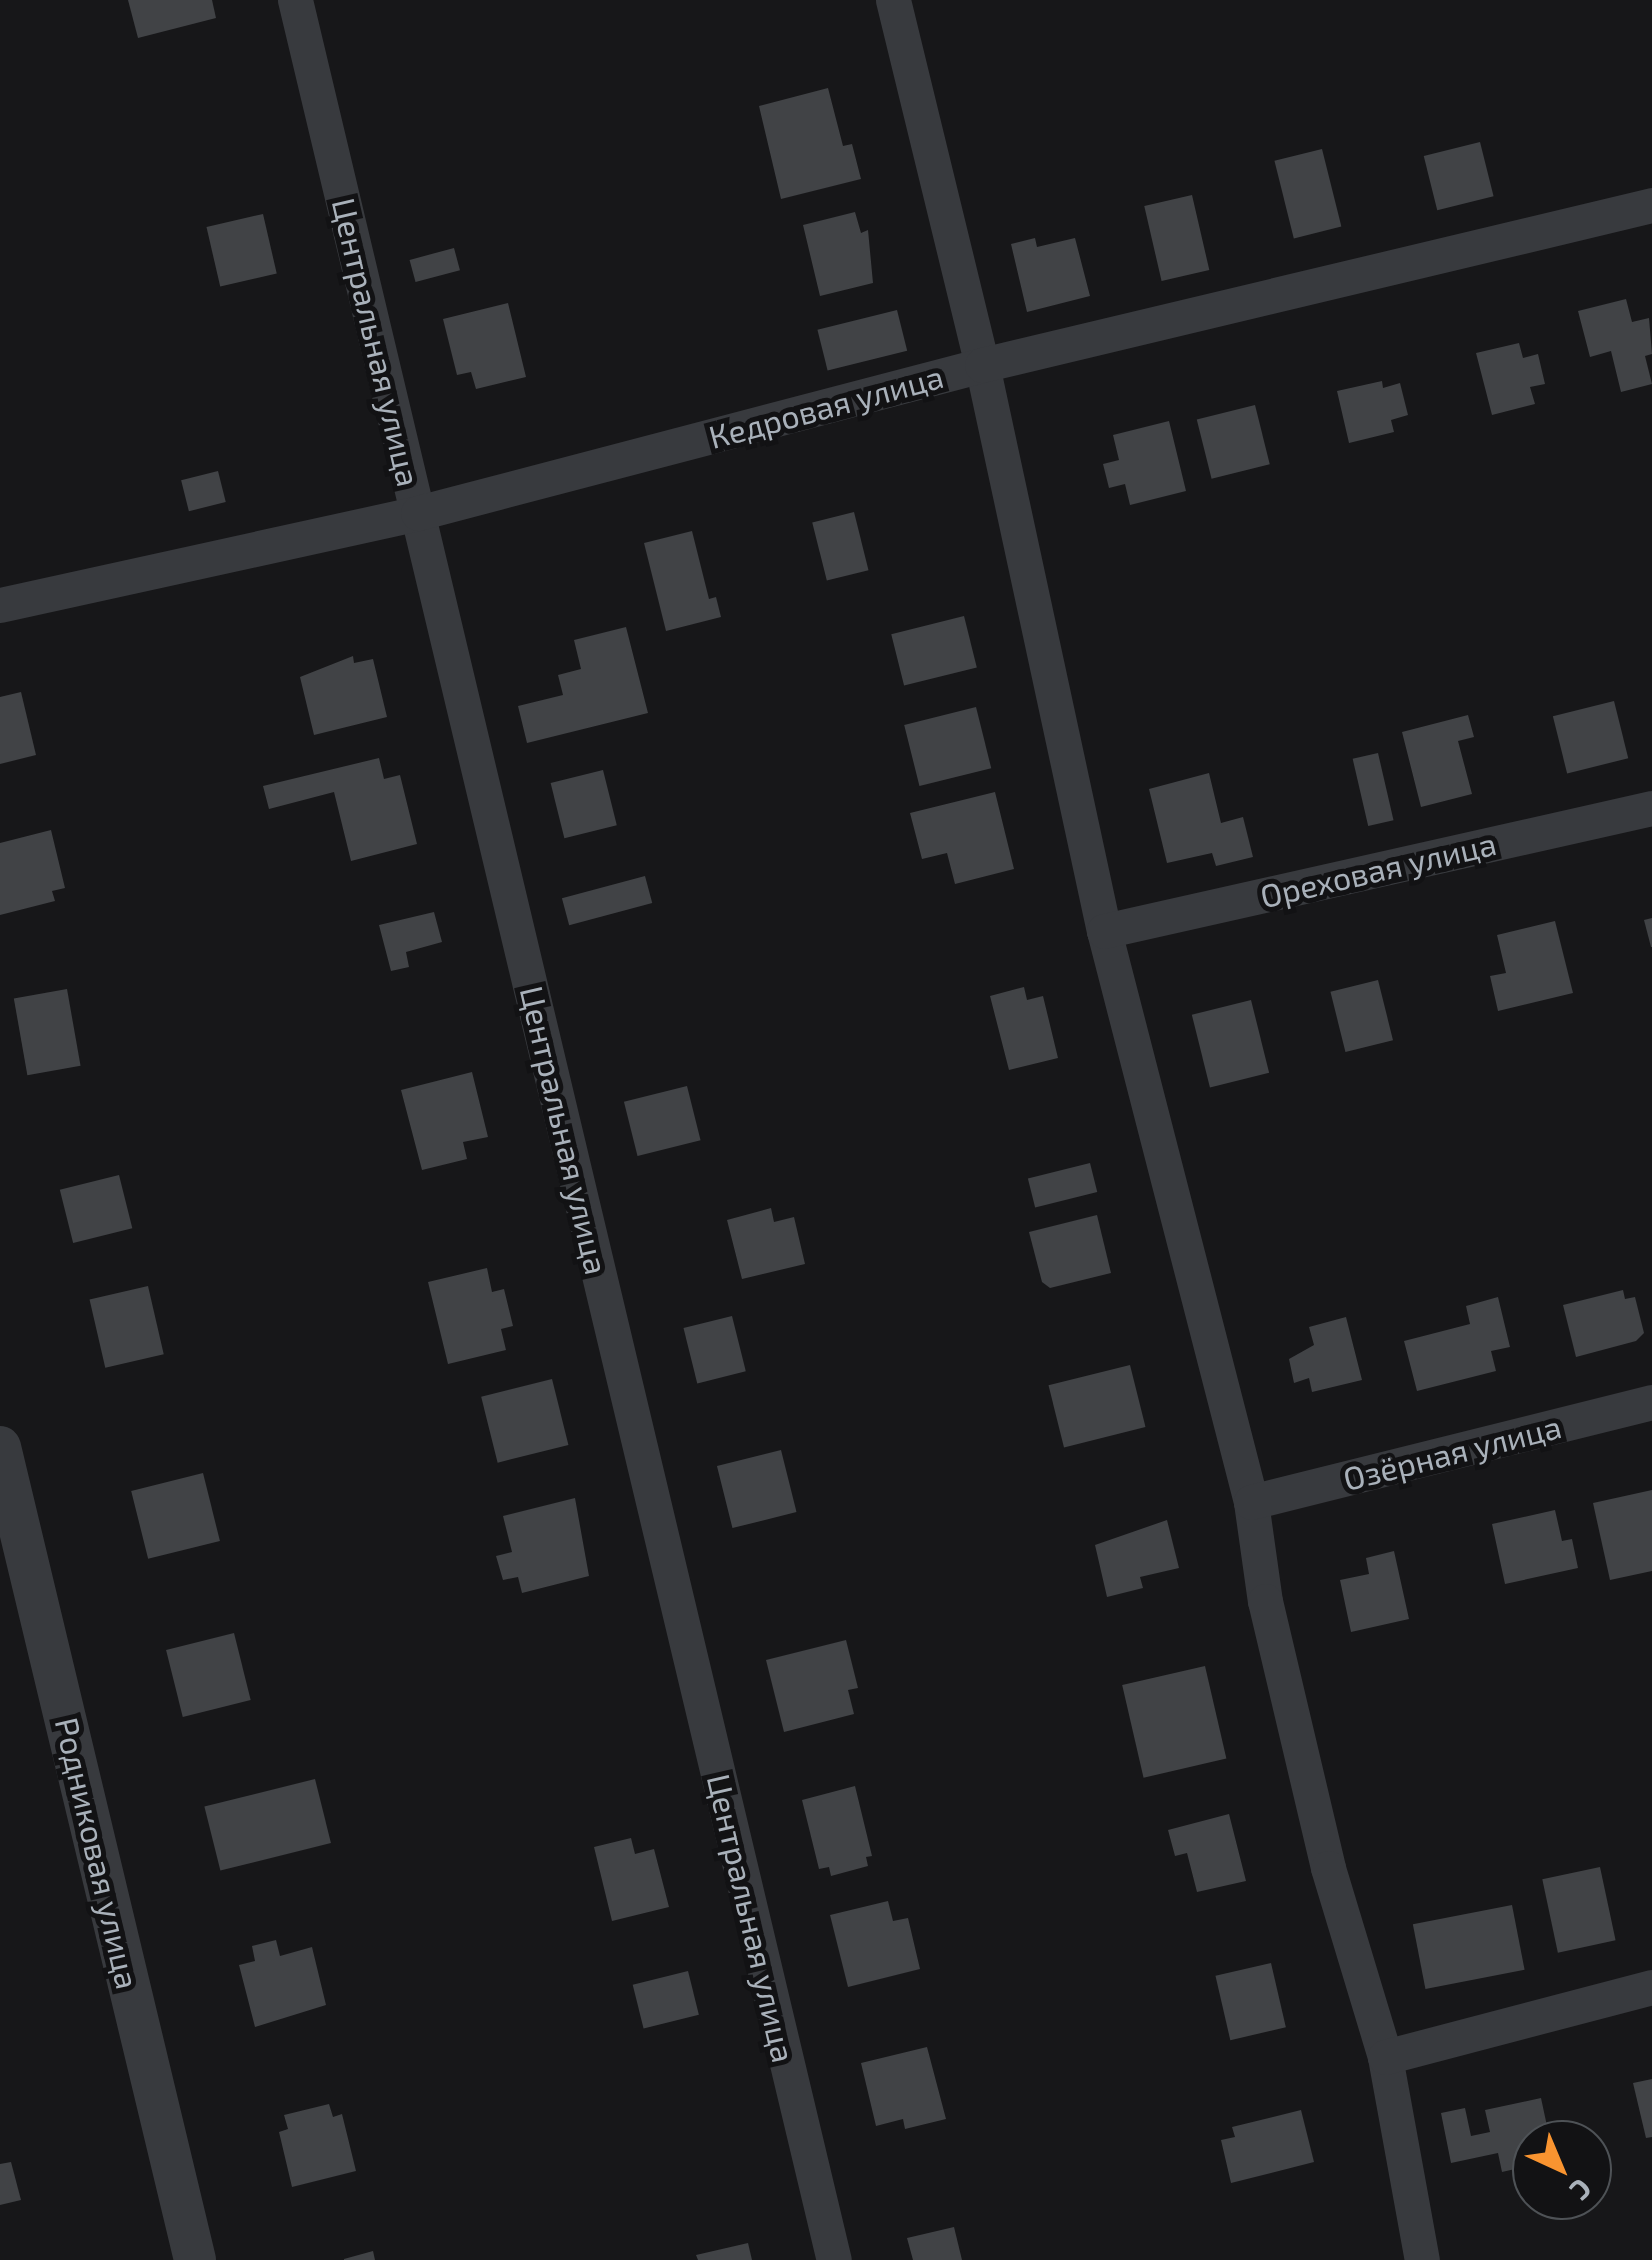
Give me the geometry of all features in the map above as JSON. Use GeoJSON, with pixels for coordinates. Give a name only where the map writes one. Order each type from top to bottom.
{"type":"FeatureCollection","features":[{"type":"Feature","properties":{"kind":"street","name":"Центральная улица"},"geometry":{"type":"LineString","coordinates":[[295,0],[834,2260]]}},
{"type":"Feature","properties":{"kind":"street"},"geometry":{"type":"LineString","coordinates":[[893,0],[982,364],[1104,931],[1251,1502],[1265,1601],[1328,1868],[1384,2057],[1422,2260]]}},
{"type":"Feature","properties":{"kind":"street","name":"Кедровая улица"},"geometry":{"type":"LineString","coordinates":[[0,605],[418,513],[982,364],[1652,205]]}},
{"type":"Feature","properties":{"kind":"street","name":"Ореховая улица"},"geometry":{"type":"LineString","coordinates":[[1104,931],[1652,808]]}},
{"type":"Feature","properties":{"kind":"street","name":"Озёрная улица"},"geometry":{"type":"LineString","coordinates":[[1251,1502],[1652,1402]]}},
{"type":"Feature","properties":{"kind":"street","name":"Родниковая улица"},"geometry":{"type":"LineString","coordinates":[[0,1447],[195,2260]]}},
{"type":"Feature","properties":{"kind":"street"},"geometry":{"type":"LineString","coordinates":[[1384,2057],[1652,1987]]}},
{"type":"Feature","properties":{"kind":"building"},"geometry":{"type":"Polygon","coordinates":[[[128,0],[212,0],[216,18],[138,38],[128,0]]]}},
{"type":"Feature","properties":{"kind":"building"},"geometry":{"type":"Polygon","coordinates":[[[828,88],[843,146],[852,144],[861,179],[781,199],[759,106],[828,88]]]}},
{"type":"Feature","properties":{"kind":"building"},"geometry":{"type":"Polygon","coordinates":[[[1480,142],[1494,196],[1437,210],[1424,156],[1480,142]]]}},
{"type":"Feature","properties":{"kind":"building"},"geometry":{"type":"Polygon","coordinates":[[[1322,149],[1341,227],[1294,238],[1274,161],[1322,149]]]}},
{"type":"Feature","properties":{"kind":"building"},"geometry":{"type":"Polygon","coordinates":[[[1192,195],[1209,270],[1162,281],[1144,206],[1192,195]]]}},
{"type":"Feature","properties":{"kind":"building"},"geometry":{"type":"Polygon","coordinates":[[[855,212],[861,233],[868,230],[873,283],[820,296],[803,225],[855,212]]]}},
{"type":"Feature","properties":{"kind":"building"},"geometry":{"type":"Polygon","coordinates":[[[263,214],[277,273],[220,286],[206,227],[263,214]]]}},
{"type":"Feature","properties":{"kind":"building"},"geometry":{"type":"Polygon","coordinates":[[[1035,238],[1037,247],[1075,238],[1090,296],[1027,312],[1011,244],[1035,238]]]}},
{"type":"Feature","properties":{"kind":"building"},"geometry":{"type":"Polygon","coordinates":[[[454,248],[460,270],[416,282],[410,260],[454,248]]]}},
{"type":"Feature","properties":{"kind":"building"},"geometry":{"type":"Polygon","coordinates":[[[1626,299],[1632,322],[1649,318],[1652,354],[1645,356],[1652,384],[1621,392],[1611,351],[1590,357],[1578,311],[1626,299]]]}},
{"type":"Feature","properties":{"kind":"building"},"geometry":{"type":"Polygon","coordinates":[[[508,303],[526,377],[476,389],[471,372],[457,375],[443,319],[508,303]]]}},
{"type":"Feature","properties":{"kind":"building"},"geometry":{"type":"Polygon","coordinates":[[[897,310],[907,351],[828,371],[817,330],[897,310]]]}},
{"type":"Feature","properties":{"kind":"building"},"geometry":{"type":"Polygon","coordinates":[[[1519,343],[1523,358],[1538,354],[1545,384],[1530,387],[1535,404],[1492,415],[1476,353],[1519,343]]]}},
{"type":"Feature","properties":{"kind":"building"},"geometry":{"type":"Polygon","coordinates":[[[1382,381],[1383,388],[1400,383],[1408,415],[1391,420],[1394,432],[1349,443],[1337,391],[1382,381]]]}},
{"type":"Feature","properties":{"kind":"building"},"geometry":{"type":"Polygon","coordinates":[[[1255,405],[1270,464],[1212,479],[1197,420],[1255,405]]]}},
{"type":"Feature","properties":{"kind":"building"},"geometry":{"type":"Polygon","coordinates":[[[1169,421],[1186,491],[1130,505],[1125,484],[1109,488],[1103,464],[1119,460],[1113,435],[1169,421]]]}},
{"type":"Feature","properties":{"kind":"building"},"geometry":{"type":"Polygon","coordinates":[[[218,471],[226,502],[189,511],[181,480],[218,471]]]}},
{"type":"Feature","properties":{"kind":"building"},"geometry":{"type":"Polygon","coordinates":[[[854,512],[869,570],[827,581],[812,522],[854,512]]]}},
{"type":"Feature","properties":{"kind":"building"},"geometry":{"type":"Polygon","coordinates":[[[692,531],[709,599],[716,597],[721,617],[666,631],[644,543],[692,531]]]}},
{"type":"Feature","properties":{"kind":"building"},"geometry":{"type":"Polygon","coordinates":[[[964,616],[977,667],[904,686],[891,634],[964,616]]]}},
{"type":"Feature","properties":{"kind":"building"},"geometry":{"type":"Polygon","coordinates":[[[626,627],[648,713],[527,743],[518,706],[563,695],[558,675],[581,669],[574,640],[626,627]]]}},
{"type":"Feature","properties":{"kind":"building"},"geometry":{"type":"Polygon","coordinates":[[[353,656],[354,663],[373,659],[387,717],[314,735],[300,677],[353,656]]]}},
{"type":"Feature","properties":{"kind":"building"},"geometry":{"type":"Polygon","coordinates":[[[21,692],[36,755],[0,764],[0,697],[21,692]]]}},
{"type":"Feature","properties":{"kind":"building"},"geometry":{"type":"Polygon","coordinates":[[[1614,701],[1628,758],[1567,773],[1553,716],[1614,701]]]}},
{"type":"Feature","properties":{"kind":"building"},"geometry":{"type":"Polygon","coordinates":[[[976,707],[991,768],[919,786],[904,725],[976,707]]]}},
{"type":"Feature","properties":{"kind":"building"},"geometry":{"type":"Polygon","coordinates":[[[1468,715],[1474,737],[1458,741],[1472,794],[1421,807],[1402,732],[1468,715]]]}},
{"type":"Feature","properties":{"kind":"building"},"geometry":{"type":"Polygon","coordinates":[[[1378,753],[1394,820],[1368,826],[1353,759],[1378,753]]]}},
{"type":"Feature","properties":{"kind":"building"},"geometry":{"type":"Polygon","coordinates":[[[379,758],[384,779],[400,775],[417,844],[351,861],[334,792],[269,809],[263,786],[379,758]]]}},
{"type":"Feature","properties":{"kind":"building"},"geometry":{"type":"Polygon","coordinates":[[[603,770],[617,825],[564,838],[551,783],[603,770]]]}},
{"type":"Feature","properties":{"kind":"building"},"geometry":{"type":"Polygon","coordinates":[[[1209,773],[1221,823],[1243,817],[1253,857],[1216,866],[1212,853],[1167,863],[1149,789],[1209,773]]]}},
{"type":"Feature","properties":{"kind":"building"},"geometry":{"type":"Polygon","coordinates":[[[995,792],[1014,869],[955,884],[947,853],[922,859],[910,813],[995,792]]]}},
{"type":"Feature","properties":{"kind":"building"},"geometry":{"type":"Polygon","coordinates":[[[51,830],[65,888],[52,891],[55,901],[0,915],[0,843],[51,830]]]}},
{"type":"Feature","properties":{"kind":"building"},"geometry":{"type":"Polygon","coordinates":[[[645,876],[652,903],[569,925],[562,898],[645,876]]]}},
{"type":"Feature","properties":{"kind":"building"},"geometry":{"type":"Polygon","coordinates":[[[434,912],[442,942],[406,952],[409,967],[391,971],[379,925],[434,912]]]}},
{"type":"Feature","properties":{"kind":"building"},"geometry":{"type":"Polygon","coordinates":[[[1652,918],[1652,947],[1651,947],[1644,920],[1652,918]]]}},
{"type":"Feature","properties":{"kind":"building"},"geometry":{"type":"Polygon","coordinates":[[[1555,921],[1573,993],[1498,1011],[1490,976],[1506,973],[1497,935],[1555,921]]]}},
{"type":"Feature","properties":{"kind":"building"},"geometry":{"type":"Polygon","coordinates":[[[1378,980],[1393,1040],[1345,1052],[1330,992],[1378,980]]]}},
{"type":"Feature","properties":{"kind":"building"},"geometry":{"type":"Polygon","coordinates":[[[1024,987],[1027,1000],[1043,996],[1058,1058],[1009,1070],[990,996],[1024,987]]]}},
{"type":"Feature","properties":{"kind":"building"},"geometry":{"type":"Polygon","coordinates":[[[67,989],[81,1066],[27,1075],[14,998],[67,989]]]}},
{"type":"Feature","properties":{"kind":"building"},"geometry":{"type":"Polygon","coordinates":[[[1251,1000],[1269,1073],[1210,1088],[1192,1015],[1251,1000]]]}},
{"type":"Feature","properties":{"kind":"building"},"geometry":{"type":"Polygon","coordinates":[[[472,1072],[488,1137],[463,1142],[467,1159],[422,1170],[401,1090],[472,1072]]]}},
{"type":"Feature","properties":{"kind":"building"},"geometry":{"type":"Polygon","coordinates":[[[687,1086],[701,1140],[637,1156],[624,1102],[687,1086]]]}},
{"type":"Feature","properties":{"kind":"building"},"geometry":{"type":"Polygon","coordinates":[[[1090,1163],[1097,1192],[1035,1208],[1028,1178],[1090,1163]]]}},
{"type":"Feature","properties":{"kind":"building"},"geometry":{"type":"Polygon","coordinates":[[[119,1175],[132,1228],[73,1243],[60,1190],[119,1175]]]}},
{"type":"Feature","properties":{"kind":"building"},"geometry":{"type":"Polygon","coordinates":[[[771,1208],[774,1222],[794,1217],[805,1264],[742,1279],[727,1220],[771,1208]]]}},
{"type":"Feature","properties":{"kind":"building"},"geometry":{"type":"Polygon","coordinates":[[[1097,1215],[1111,1273],[1050,1288],[1042,1282],[1029,1232],[1097,1215]]]}},
{"type":"Feature","properties":{"kind":"building"},"geometry":{"type":"Polygon","coordinates":[[[487,1268],[492,1292],[504,1289],[513,1326],[501,1329],[506,1350],[448,1364],[428,1282],[487,1268]]]}},
{"type":"Feature","properties":{"kind":"building"},"geometry":{"type":"Polygon","coordinates":[[[148,1286],[164,1354],[105,1368],[90,1299],[148,1286]]]}},
{"type":"Feature","properties":{"kind":"building"},"geometry":{"type":"Polygon","coordinates":[[[1623,1290],[1625,1299],[1635,1297],[1644,1333],[1636,1341],[1576,1357],[1563,1305],[1623,1290]]]}},
{"type":"Feature","properties":{"kind":"building"},"geometry":{"type":"Polygon","coordinates":[[[1498,1297],[1510,1347],[1491,1351],[1496,1371],[1417,1391],[1404,1341],[1470,1324],[1466,1306],[1498,1297]]]}},
{"type":"Feature","properties":{"kind":"building"},"geometry":{"type":"Polygon","coordinates":[[[732,1316],[746,1371],[697,1383],[683,1328],[732,1316]]]}},
{"type":"Feature","properties":{"kind":"building"},"geometry":{"type":"Polygon","coordinates":[[[1346,1317],[1362,1380],[1312,1392],[1309,1378],[1294,1383],[1289,1359],[1314,1345],[1309,1327],[1346,1317]]]}},
{"type":"Feature","properties":{"kind":"building"},"geometry":{"type":"Polygon","coordinates":[[[1130,1365],[1145,1427],[1064,1447],[1048,1385],[1130,1365]]]}},
{"type":"Feature","properties":{"kind":"building"},"geometry":{"type":"Polygon","coordinates":[[[552,1379],[568,1445],[498,1463],[481,1397],[552,1379]]]}},
{"type":"Feature","properties":{"kind":"building"},"geometry":{"type":"Polygon","coordinates":[[[781,1450],[796,1512],[732,1528],[717,1466],[781,1450]]]}},
{"type":"Feature","properties":{"kind":"building"},"geometry":{"type":"Polygon","coordinates":[[[203,1473],[220,1541],[148,1559],[131,1491],[203,1473]]]}},
{"type":"Feature","properties":{"kind":"building"},"geometry":{"type":"Polygon","coordinates":[[[1652,1490],[1652,1571],[1610,1580],[1593,1503],[1652,1490]]]}},
{"type":"Feature","properties":{"kind":"building"},"geometry":{"type":"Polygon","coordinates":[[[575,1498],[589,1576],[522,1593],[518,1577],[503,1580],[496,1556],[512,1552],[503,1516],[575,1498]]]}},
{"type":"Feature","properties":{"kind":"building"},"geometry":{"type":"Polygon","coordinates":[[[1555,1510],[1562,1541],[1572,1539],[1578,1568],[1505,1584],[1492,1524],[1555,1510]]]}},
{"type":"Feature","properties":{"kind":"building"},"geometry":{"type":"Polygon","coordinates":[[[1167,1520],[1179,1568],[1140,1577],[1143,1588],[1107,1597],[1095,1545],[1167,1520]]]}},
{"type":"Feature","properties":{"kind":"building"},"geometry":{"type":"Polygon","coordinates":[[[1394,1551],[1409,1619],[1351,1632],[1340,1580],[1369,1574],[1366,1558],[1394,1551]]]}},
{"type":"Feature","properties":{"kind":"building"},"geometry":{"type":"Polygon","coordinates":[[[234,1633],[251,1700],[183,1717],[166,1650],[234,1633]]]}},
{"type":"Feature","properties":{"kind":"building"},"geometry":{"type":"Polygon","coordinates":[[[846,1640],[858,1688],[848,1690],[854,1714],[784,1732],[766,1660],[846,1640]]]}},
{"type":"Feature","properties":{"kind":"building"},"geometry":{"type":"Polygon","coordinates":[[[1205,1666],[1226,1759],[1144,1778],[1122,1685],[1205,1666]]]}},
{"type":"Feature","properties":{"kind":"building"},"geometry":{"type":"Polygon","coordinates":[[[315,1779],[331,1843],[220,1871],[204,1807],[315,1779]]]}},
{"type":"Feature","properties":{"kind":"building"},"geometry":{"type":"Polygon","coordinates":[[[855,1786],[872,1856],[866,1857],[868,1866],[831,1876],[829,1867],[819,1869],[802,1800],[855,1786]]]}},
{"type":"Feature","properties":{"kind":"building"},"geometry":{"type":"Polygon","coordinates":[[[1229,1814],[1246,1881],[1197,1892],[1187,1853],[1175,1856],[1168,1830],[1229,1814]]]}},
{"type":"Feature","properties":{"kind":"building"},"geometry":{"type":"Polygon","coordinates":[[[631,1838],[635,1854],[654,1849],[669,1907],[612,1921],[594,1847],[631,1838]]]}},
{"type":"Feature","properties":{"kind":"building"},"geometry":{"type":"Polygon","coordinates":[[[1600,1867],[1616,1940],[1558,1953],[1542,1879],[1600,1867]]]}},
{"type":"Feature","properties":{"kind":"building"},"geometry":{"type":"Polygon","coordinates":[[[888,1901],[893,1921],[908,1918],[920,1969],[848,1987],[830,1915],[888,1901]]]}},
{"type":"Feature","properties":{"kind":"building"},"geometry":{"type":"Polygon","coordinates":[[[1512,1905],[1525,1970],[1425,1989],[1413,1924],[1512,1905]]]}},
{"type":"Feature","properties":{"kind":"building"},"geometry":{"type":"Polygon","coordinates":[[[276,1940],[280,1956],[312,1947],[326,2005],[255,2027],[239,1965],[255,1961],[252,1946],[276,1940]]]}},
{"type":"Feature","properties":{"kind":"building"},"geometry":{"type":"Polygon","coordinates":[[[1271,1963],[1286,2027],[1230,2040],[1215,1976],[1271,1963]]]}},
{"type":"Feature","properties":{"kind":"building"},"geometry":{"type":"Polygon","coordinates":[[[688,1971],[699,2015],[644,2028],[633,1985],[688,1971]]]}},
{"type":"Feature","properties":{"kind":"building"},"geometry":{"type":"Polygon","coordinates":[[[927,2047],[946,2119],[905,2129],[903,2119],[876,2126],[861,2063],[927,2047]]]}},
{"type":"Feature","properties":{"kind":"building"},"geometry":{"type":"Polygon","coordinates":[[[1652,2079],[1652,2137],[1646,2138],[1633,2083],[1652,2079]]]}},
{"type":"Feature","properties":{"kind":"building"},"geometry":{"type":"Polygon","coordinates":[[[1541,2098],[1546,2120],[1512,2120],[1512,2170],[1502,2172],[1498,2153],[1451,2163],[1441,2113],[1465,2108],[1471,2136],[1490,2132],[1485,2110],[1541,2098]]]}},
{"type":"Feature","properties":{"kind":"building"},"geometry":{"type":"Polygon","coordinates":[[[329,2104],[333,2117],[342,2114],[356,2171],[292,2187],[279,2132],[288,2129],[284,2115],[329,2104]]]}},
{"type":"Feature","properties":{"kind":"building"},"geometry":{"type":"Polygon","coordinates":[[[1301,2110],[1314,2162],[1231,2183],[1221,2140],[1235,2137],[1232,2127],[1301,2110]]]}},
{"type":"Feature","properties":{"kind":"building"},"geometry":{"type":"Polygon","coordinates":[[[11,2162],[21,2200],[0,2205],[0,2164],[11,2162]]]}},
{"type":"Feature","properties":{"kind":"building"},"geometry":{"type":"Polygon","coordinates":[[[954,2227],[962,2260],[913,2260],[907,2238],[954,2227]]]}},
{"type":"Feature","properties":{"kind":"building"},"geometry":{"type":"Polygon","coordinates":[[[748,2243],[752,2260],[698,2260],[696,2255],[748,2243]]]}},
{"type":"Feature","properties":{"kind":"building"},"geometry":{"type":"Polygon","coordinates":[[[373,2251],[375,2260],[344,2260],[344,2259],[373,2251]]]}}]}
